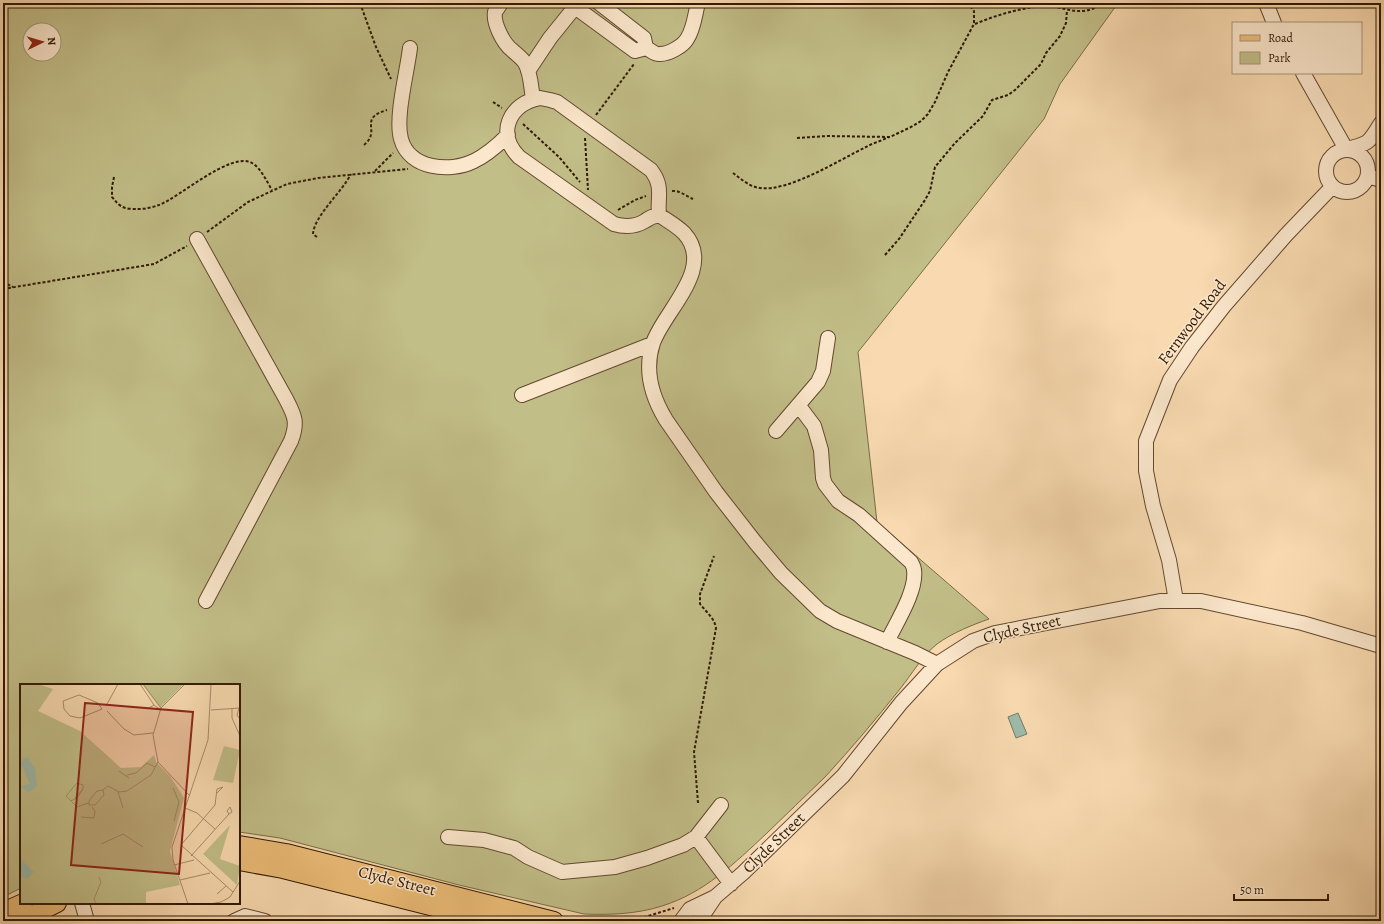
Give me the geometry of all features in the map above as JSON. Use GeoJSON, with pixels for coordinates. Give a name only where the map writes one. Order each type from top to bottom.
{"type":"FeatureCollection","features":[{"type":"Feature","properties":{"kind":"main road","name":"Clyde Street"},"geometry":{"type":"LineString","coordinates":[[240,845],[286,854],[554,921]]}},
{"type":"Feature","properties":{"kind":"main road","name":"Clyde Street"},"geometry":{"type":"LineString","coordinates":[[240,861],[283,869],[490,921]]}},
{"type":"Feature","properties":{"kind":"main road"},"geometry":{"type":"LineString","coordinates":[[3,912],[21,904]]}},
{"type":"Feature","properties":{"kind":"main road"},"geometry":{"type":"LineString","coordinates":[[21,921],[55,904]]}},
{"type":"Feature","properties":{"kind":"street"},"geometry":{"type":"LineString","coordinates":[[501,3],[494,16],[498,30],[510,49],[526,64],[533,99]]}},
{"type":"Feature","properties":{"kind":"street"},"geometry":{"type":"LineString","coordinates":[[599,3],[644,38],[646,48]]}},
{"type":"Feature","properties":{"kind":"street"},"geometry":{"type":"LineString","coordinates":[[528,71],[550,38],[575,5],[635,50],[646,48],[661,54],[680,47],[687,39],[695,18],[698,3]]}},
{"type":"Feature","properties":{"kind":"street"},"geometry":{"type":"LineString","coordinates":[[1266,3],[1274,22]]}},
{"type":"Feature","properties":{"kind":"street"},"geometry":{"type":"LineString","coordinates":[[410,48],[401,103],[400,133],[406,150],[414,158],[423,164],[435,167],[452,166],[472,162],[494,147],[508,135]]}},
{"type":"Feature","properties":{"kind":"street"},"geometry":{"type":"LineString","coordinates":[[1303,74],[1346,149],[1358,152],[1367,163],[1375,178],[1362,187],[1350,192],[1337,190],[1328,181],[1326,174],[1328,160],[1339,151],[1346,149],[1361,146],[1370,141],[1381,123]]}},
{"type":"Feature","properties":{"kind":"street"},"geometry":{"type":"LineString","coordinates":[[659,215],[660,186],[652,170],[554,101],[543,98],[533,99],[520,106],[512,115],[508,124],[508,135],[510,145],[519,157],[610,222],[621,226],[631,226],[659,215],[678,227],[685,233],[690,241],[693,250],[694,266],[686,286],[659,329],[652,344],[650,360],[651,387],[660,410],[675,435],[755,542],[781,573],[820,611],[837,621],[938,664]]}},
{"type":"Feature","properties":{"kind":"street","name":"Fernwood Road"},"geometry":{"type":"LineString","coordinates":[[1176,601],[1169,560],[1146,471],[1146,441],[1170,380],[1192,347],[1224,306],[1286,235],[1332,186]]}},
{"type":"Feature","properties":{"kind":"street"},"geometry":{"type":"LineString","coordinates":[[197,239],[286,398],[293,412],[295,421],[295,431],[291,442],[206,601]]}},
{"type":"Feature","properties":{"kind":"street"},"geometry":{"type":"LineString","coordinates":[[776,431],[818,382],[824,371],[828,338]]}},
{"type":"Feature","properties":{"kind":"street"},"geometry":{"type":"LineString","coordinates":[[522,395],[652,344]]}},
{"type":"Feature","properties":{"kind":"street"},"geometry":{"type":"LineString","coordinates":[[799,406],[814,426],[820,450],[825,484],[838,501],[871,525],[911,562],[914,569],[912,589],[888,642]]}},
{"type":"Feature","properties":{"kind":"street","name":"Clyde Street"},"geometry":{"type":"LineString","coordinates":[[681,921],[691,908],[715,897],[731,884],[843,776],[901,703],[938,664],[973,641],[995,633],[1160,601],[1201,601],[1302,623],[1380,644]]}},
{"type":"Feature","properties":{"kind":"street"},"geometry":{"type":"LineString","coordinates":[[448,837],[484,840],[514,848],[528,857],[562,872],[615,867],[662,854],[683,845],[696,837],[721,806]]}},
{"type":"Feature","properties":{"kind":"street"},"geometry":{"type":"LineString","coordinates":[[696,837],[731,884]]}},
{"type":"Feature","properties":{"kind":"street","name":"Clyde Street"},"geometry":{"type":"LineString","coordinates":[[699,921],[715,897]]}},
{"type":"Feature","properties":{"kind":"street"},"geometry":{"type":"LineString","coordinates":[[82,904],[87,921]]}},
{"type":"Feature","properties":{"kind":"street"},"geometry":{"type":"LineString","coordinates":[[234,921],[245,916],[259,919]]}},
{"type":"Feature","properties":{"kind":"path"},"geometry":{"type":"LineString","coordinates":[[360,3],[383,64],[401,103],[374,115],[371,121],[371,136],[368,142],[364,145]]}},
{"type":"Feature","properties":{"kind":"path"},"geometry":{"type":"LineString","coordinates":[[733,173],[754,186],[766,188],[778,187],[808,176],[921,121],[928,114],[935,102],[948,72],[974,24],[974,11],[968,3]]}},
{"type":"Feature","properties":{"kind":"path"},"geometry":{"type":"LineString","coordinates":[[974,24],[987,19],[1035,7],[1054,6],[1078,12],[1087,11],[1103,3]]}},
{"type":"Feature","properties":{"kind":"path"},"geometry":{"type":"LineString","coordinates":[[885,255],[899,239],[925,200],[930,191],[935,167],[943,156],[983,116],[992,100],[1008,95],[1015,90],[1041,64],[1046,53],[1060,36],[1066,23],[1067,10]]}},
{"type":"Feature","properties":{"kind":"path"},"geometry":{"type":"LineString","coordinates":[[584,188],[588,193],[585,130],[646,48]]}},
{"type":"Feature","properties":{"kind":"path"},"geometry":{"type":"LineString","coordinates":[[493,102],[512,115],[543,141],[559,157],[580,183]]}},
{"type":"Feature","properties":{"kind":"path"},"geometry":{"type":"LineString","coordinates":[[797,138],[890,137]]}},
{"type":"Feature","properties":{"kind":"path"},"geometry":{"type":"LineString","coordinates":[[374,172],[394,152],[402,140]]}},
{"type":"Feature","properties":{"kind":"path"},"geometry":{"type":"LineString","coordinates":[[114,177],[112,197],[120,206],[132,209],[160,205],[216,170],[229,164],[243,161],[252,163],[260,171],[272,190]]}},
{"type":"Feature","properties":{"kind":"path"},"geometry":{"type":"LineString","coordinates":[[3,289],[154,264],[197,239],[248,202],[287,184],[351,174],[412,169]]}},
{"type":"Feature","properties":{"kind":"path"},"geometry":{"type":"LineString","coordinates":[[317,238],[313,234],[316,223],[344,186],[351,174]]}},
{"type":"Feature","properties":{"kind":"path"},"geometry":{"type":"LineString","coordinates":[[3,282],[13,287]]}},
{"type":"Feature","properties":{"kind":"path"},"geometry":{"type":"LineString","coordinates":[[698,803],[694,752],[716,628],[715,622],[711,615],[700,604],[700,599],[714,556]]}},
{"type":"Feature","properties":{"kind":"path"},"geometry":{"type":"LineString","coordinates":[[624,921],[658,914],[680,906]]}},
{"type":"Feature","properties":{"kind":"green space"},"geometry":{"type":"Polygon","coordinates":[[[3,3],[1118,3],[1060,84],[1044,119],[858,352],[877,522],[989,619],[956,633],[937,644],[922,660],[873,723],[825,777],[743,856],[705,885],[677,900],[653,909],[624,913],[584,914],[459,885],[280,838],[240,832],[240,684],[20,684],[20,888],[3,897],[3,3]]]}},
{"type":"Feature","properties":{"kind":"shaded area"},"geometry":{"type":"Polygon","coordinates":[[[1018,713],[1027,734],[1016,738],[1008,717],[1018,713]]]}}]}
